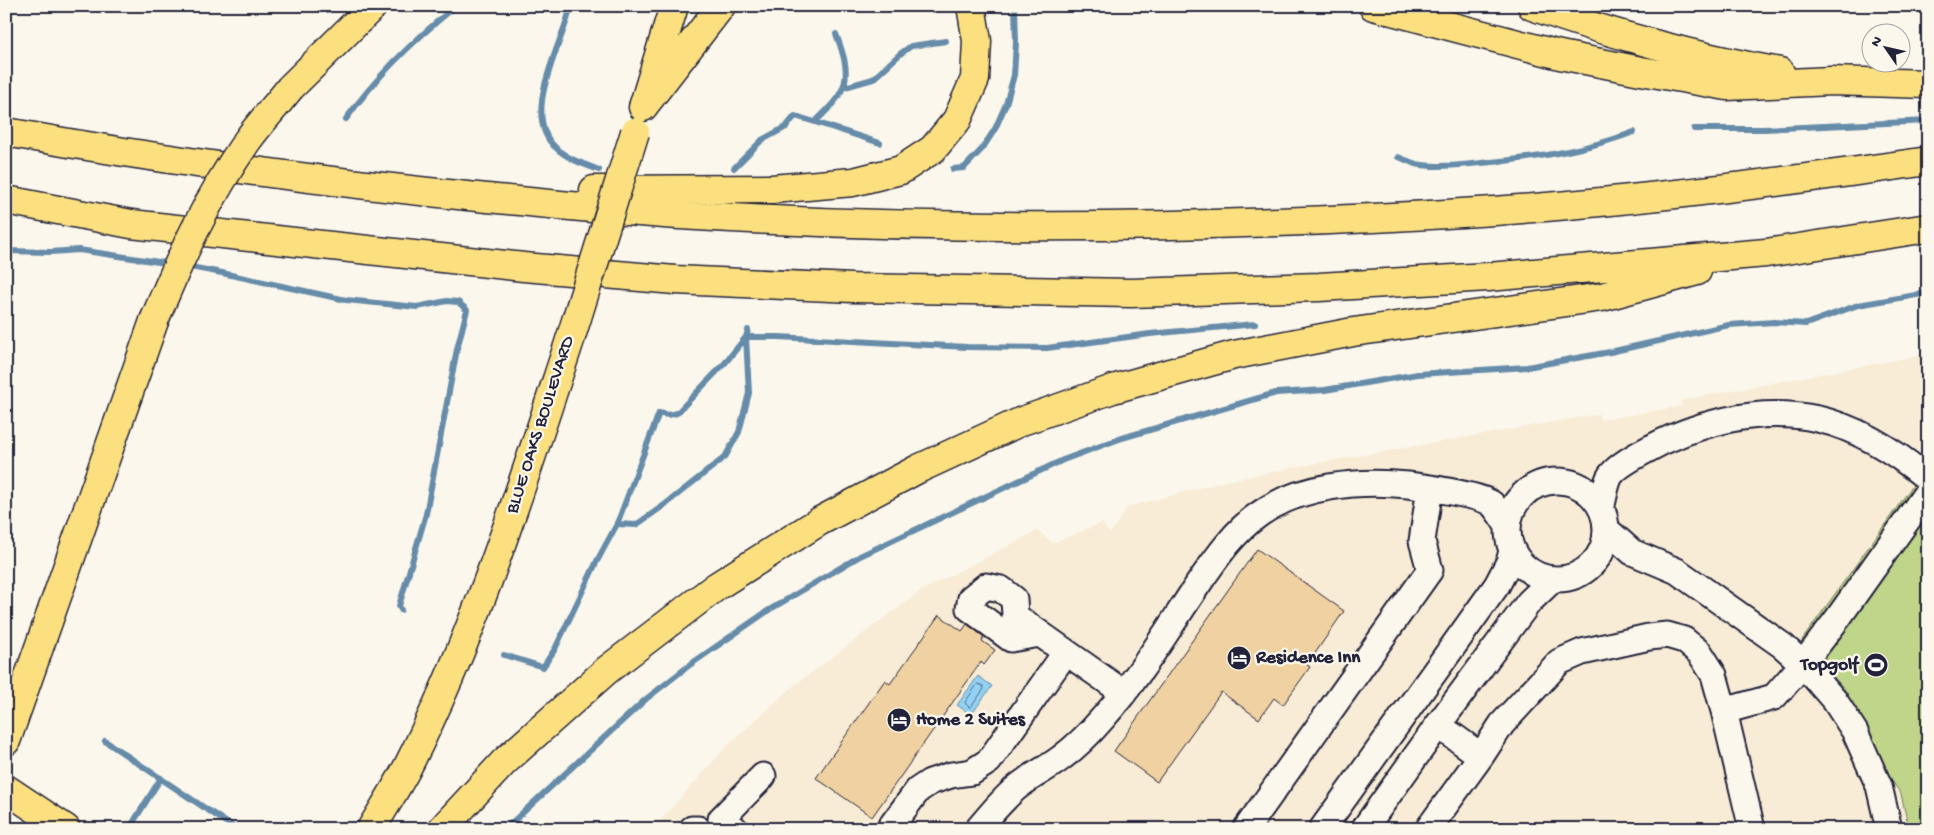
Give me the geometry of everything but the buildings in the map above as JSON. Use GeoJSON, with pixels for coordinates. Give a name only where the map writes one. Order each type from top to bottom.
{"type":"FeatureCollection","features":[{"type":"Feature","properties":{"kind":"main road"},"geometry":{"type":"LineString","coordinates":[[6,741],[154,321],[178,261],[211,198],[247,140],[290,88],[373,6]]}},
{"type":"Feature","properties":{"kind":"main road","name":"BLUE OAKS BOULEVARD"},"geometry":{"type":"LineString","coordinates":[[371,829],[405,771],[441,697],[492,571],[570,340],[674,6]]}},
{"type":"Feature","properties":{"kind":"main road"},"geometry":{"type":"LineString","coordinates":[[639,120],[721,6]]}},
{"type":"Feature","properties":{"kind":"main road"},"geometry":{"type":"LineString","coordinates":[[415,191],[772,189],[853,182],[901,170],[933,150],[957,120],[975,79],[977,41],[971,6]]}},
{"type":"Feature","properties":{"kind":"main road"},"geometry":{"type":"LineString","coordinates":[[1373,6],[1560,55],[1727,86],[1831,81],[1928,84]]}},
{"type":"Feature","properties":{"kind":"main road"},"geometry":{"type":"LineString","coordinates":[[1532,6],[1572,21],[1712,60],[1831,81]]}},
{"type":"Feature","properties":{"kind":"main road"},"geometry":{"type":"LineString","coordinates":[[6,132],[306,178],[415,191],[678,215],[972,226],[1126,226],[1323,220],[1497,210],[1677,194],[1928,162]]}},
{"type":"Feature","properties":{"kind":"main road"},"geometry":{"type":"LineString","coordinates":[[6,200],[131,224]]}},
{"type":"Feature","properties":{"kind":"main road"},"geometry":{"type":"LineString","coordinates":[[6,217],[131,224],[524,268],[675,280],[853,288],[1131,293],[1320,287],[1488,277],[1766,253],[1928,228]]}},
{"type":"Feature","properties":{"kind":"main road"},"geometry":{"type":"LineString","coordinates":[[442,829],[504,762],[599,677],[717,586],[820,521],[918,469],[1022,421],[1112,389],[1234,355],[1352,332],[1602,297],[1766,253]]}},
{"type":"Feature","properties":{"kind":"main road"},"geometry":{"type":"LineString","coordinates":[[6,789],[66,829]]}},
{"type":"Feature","properties":{"kind":"lane"},"geometry":{"type":"LineString","coordinates":[[1890,829],[1879,786],[1855,732],[1835,701],[1803,664],[1783,646],[1677,571],[1632,552],[1604,518],[1594,497],[1585,488],[1561,480],[1548,481],[1536,485],[1525,492],[1516,502],[1510,513],[1508,526],[1508,539],[1512,551],[1519,562],[1529,570],[1553,579],[1566,578],[1578,574],[1589,567],[1598,557],[1603,546],[1604,518],[1609,477],[1631,459],[1677,435],[1706,424],[1762,415],[1818,419],[1850,430],[1874,442],[1912,466],[1928,479]]}},
{"type":"Feature","properties":{"kind":"lane"},"geometry":{"type":"LineString","coordinates":[[1573,483],[1594,475],[1609,477]]}},
{"type":"Feature","properties":{"kind":"lane"},"geometry":{"type":"LineString","coordinates":[[978,829],[1019,786],[1061,758],[1083,740],[1124,692],[1216,560],[1235,536],[1258,515],[1283,500],[1302,494],[1355,484],[1400,484],[1471,496],[1492,504],[1508,526]]}},
{"type":"Feature","properties":{"kind":"lane"},"geometry":{"type":"LineString","coordinates":[[1246,829],[1430,570],[1422,541],[1430,488]]}},
{"type":"Feature","properties":{"kind":"lane"},"geometry":{"type":"LineString","coordinates":[[1724,711],[1774,697],[1803,664],[1871,573],[1928,491]]}},
{"type":"Feature","properties":{"kind":"lane"},"geometry":{"type":"LineString","coordinates":[[1492,504],[1504,497],[1525,492]]}},
{"type":"Feature","properties":{"kind":"lane"},"geometry":{"type":"LineString","coordinates":[[1322,829],[1497,584],[1509,562],[1512,551]]}},
{"type":"Feature","properties":{"kind":"lane"},"geometry":{"type":"LineString","coordinates":[[1598,557],[1632,552]]}},
{"type":"Feature","properties":{"kind":"lane"},"geometry":{"type":"LineString","coordinates":[[1364,829],[1528,602],[1553,579]]}},
{"type":"Feature","properties":{"kind":"lane"},"geometry":{"type":"LineString","coordinates":[[1040,634],[1124,692]]}},
{"type":"Feature","properties":{"kind":"lane"},"geometry":{"type":"LineString","coordinates":[[1428,829],[1502,724],[1559,662],[1582,652],[1648,637],[1667,635],[1684,640],[1700,653],[1714,675],[1752,829]]}},
{"type":"Feature","properties":{"kind":"lane"},"geometry":{"type":"LineString","coordinates":[[889,829],[918,790],[930,782],[951,775],[972,772],[989,761],[1066,652]]}},
{"type":"Feature","properties":{"kind":"lane"},"geometry":{"type":"LineString","coordinates":[[1438,725],[1481,756]]}},
{"type":"Feature","properties":{"kind":"lane"},"geometry":{"type":"LineString","coordinates":[[735,829],[721,819],[763,776]]}},
{"type":"Feature","properties":{"kind":"lane"},"geometry":{"type":"LineString","coordinates":[[692,829],[698,829]]}},
{"type":"Feature","properties":{"kind":"shaded area"},"geometry":{"type":"Polygon","coordinates":[[[1928,354],[1928,829],[653,829],[727,746],[792,687],[922,590],[1037,531],[1053,543],[1102,523],[1110,534],[1128,507],[1217,483],[1306,465],[1599,414],[1600,420],[1682,406],[1681,400],[1928,354]]]}},
{"type":"Feature","properties":{"kind":"green space","name":"Topgolf"},"geometry":{"type":"Polygon","coordinates":[[[1928,464],[1928,829],[1909,829],[1901,794],[1882,766],[1845,690],[1802,640],[1928,464]]]}},
{"type":"Feature","properties":{"kind":"water"},"geometry":{"type":"Polygon","coordinates":[[[978,676],[992,686],[971,715],[957,705],[978,676]]]}},
{"type":"Feature","properties":{"kind":"waterway"},"geometry":{"type":"LineString","coordinates":[[346,119],[370,88],[397,59],[456,6]]}},
{"type":"Feature","properties":{"kind":"waterway"},"geometry":{"type":"LineString","coordinates":[[571,6],[546,79],[541,117],[545,133],[555,147],[570,158],[599,170]]}},
{"type":"Feature","properties":{"kind":"waterway"},"geometry":{"type":"LineString","coordinates":[[953,169],[964,168],[982,149],[995,129],[1006,104],[1014,75],[1016,43],[1015,6]]}},
{"type":"Feature","properties":{"kind":"waterway"},"geometry":{"type":"LineString","coordinates":[[734,168],[762,140],[786,127],[795,116],[815,122],[835,101],[845,82],[846,73],[845,62],[836,34]]}},
{"type":"Feature","properties":{"kind":"waterway"},"geometry":{"type":"LineString","coordinates":[[845,87],[873,79],[911,46],[946,41]]}},
{"type":"Feature","properties":{"kind":"waterway"},"geometry":{"type":"LineString","coordinates":[[1694,129],[1764,129],[1928,121]]}},
{"type":"Feature","properties":{"kind":"waterway"},"geometry":{"type":"LineString","coordinates":[[815,122],[880,143]]}},
{"type":"Feature","properties":{"kind":"waterway"},"geometry":{"type":"LineString","coordinates":[[1398,157],[1416,164],[1431,166],[1500,161],[1577,149],[1634,132]]}},
{"type":"Feature","properties":{"kind":"waterway"},"geometry":{"type":"LineString","coordinates":[[6,251],[51,252],[79,250],[172,264]]}},
{"type":"Feature","properties":{"kind":"waterway"},"geometry":{"type":"LineString","coordinates":[[185,266],[346,300],[417,307],[447,301],[458,302],[467,310],[457,349],[426,514],[399,606],[401,610]]}},
{"type":"Feature","properties":{"kind":"waterway"},"geometry":{"type":"LineString","coordinates":[[505,829],[646,699],[691,664],[769,610],[860,556],[1063,460],[1122,438],[1276,393],[1325,390],[1418,374],[1527,367],[1610,352],[1729,325],[1774,322],[1806,324],[1858,305],[1928,293]]}},
{"type":"Feature","properties":{"kind":"waterway"},"geometry":{"type":"LineString","coordinates":[[748,330],[746,337],[967,347],[1047,348],[1150,334],[1255,324]]}},
{"type":"Feature","properties":{"kind":"waterway"},"geometry":{"type":"LineString","coordinates":[[617,524],[636,525],[725,457],[739,432],[749,393],[746,337]]}},
{"type":"Feature","properties":{"kind":"waterway"},"geometry":{"type":"LineString","coordinates":[[504,655],[543,667],[555,649],[617,524],[659,413],[668,415],[677,413],[725,363],[746,337]]}},
{"type":"Feature","properties":{"kind":"waterway"},"geometry":{"type":"LineString","coordinates":[[105,741],[236,829]]}},
{"type":"Feature","properties":{"kind":"waterway"},"geometry":{"type":"LineString","coordinates":[[129,829],[161,778]]}},
{"type":"Feature","properties":{"kind":"place","name":"Residence Inn"},"geometry":{"type":"Point","coordinates":[1239,658]}},
{"type":"Feature","properties":{"kind":"place","name":"Topgolf"},"geometry":{"type":"Point","coordinates":[1876,665]}},
{"type":"Feature","properties":{"kind":"place","name":"Home 2 Suites"},"geometry":{"type":"Point","coordinates":[899,720]}}]}
